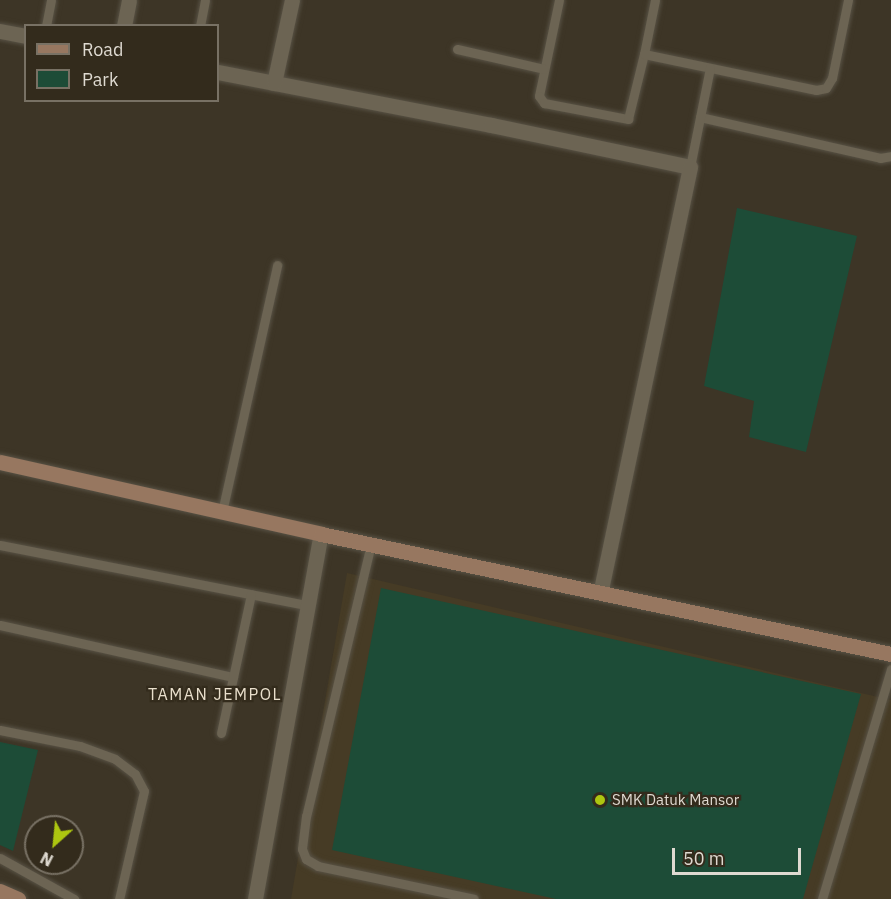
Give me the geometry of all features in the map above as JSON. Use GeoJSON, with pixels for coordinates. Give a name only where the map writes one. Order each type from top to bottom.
{"type":"FeatureCollection","features":[{"type":"Feature","properties":{"kind":"main road"},"geometry":{"type":"LineString","coordinates":[[0,462],[321,534],[891,654]]}},
{"type":"Feature","properties":{"kind":"main road"},"geometry":{"type":"LineString","coordinates":[[0,891],[18,899]]}},
{"type":"Feature","properties":{"kind":"street"},"geometry":{"type":"LineString","coordinates":[[124,24],[129,0]]}},
{"type":"Feature","properties":{"kind":"street"},"geometry":{"type":"LineString","coordinates":[[274,83],[292,0]]}},
{"type":"Feature","properties":{"kind":"street"},"geometry":{"type":"LineString","coordinates":[[0,31],[24,36]]}},
{"type":"Feature","properties":{"kind":"street"},"geometry":{"type":"LineString","coordinates":[[219,72],[491,124],[690,167],[600,593]]}},
{"type":"Feature","properties":{"kind":"street"},"geometry":{"type":"LineString","coordinates":[[255,899],[306,605],[321,534]]}},
{"type":"Feature","properties":{"kind":"lane"},"geometry":{"type":"LineString","coordinates":[[46,24],[51,0]]}},
{"type":"Feature","properties":{"kind":"lane"},"geometry":{"type":"LineString","coordinates":[[200,24],[205,0]]}},
{"type":"Feature","properties":{"kind":"lane"},"geometry":{"type":"LineString","coordinates":[[559,0],[539,96],[544,104],[623,120],[631,114],[655,0]]}},
{"type":"Feature","properties":{"kind":"lane"},"geometry":{"type":"LineString","coordinates":[[644,54],[816,90],[826,88],[832,78],[848,0]]}},
{"type":"Feature","properties":{"kind":"lane"},"geometry":{"type":"LineString","coordinates":[[457,49],[544,69]]}},
{"type":"Feature","properties":{"kind":"lane"},"geometry":{"type":"LineString","coordinates":[[690,167],[710,68]]}},
{"type":"Feature","properties":{"kind":"lane"},"geometry":{"type":"LineString","coordinates":[[700,117],[880,158],[891,156]]}},
{"type":"Feature","properties":{"kind":"lane"},"geometry":{"type":"LineString","coordinates":[[222,512],[276,265]]}},
{"type":"Feature","properties":{"kind":"lane"},"geometry":{"type":"LineString","coordinates":[[371,544],[306,816],[302,849],[306,859],[318,866],[474,899]]}},
{"type":"Feature","properties":{"kind":"lane"},"geometry":{"type":"LineString","coordinates":[[0,545],[306,605]]}},
{"type":"Feature","properties":{"kind":"lane"},"geometry":{"type":"LineString","coordinates":[[221,733],[251,594]]}},
{"type":"Feature","properties":{"kind":"lane"},"geometry":{"type":"LineString","coordinates":[[0,626],[233,677]]}},
{"type":"Feature","properties":{"kind":"lane"},"geometry":{"type":"LineString","coordinates":[[822,899],[891,669]]}},
{"type":"Feature","properties":{"kind":"lane"},"geometry":{"type":"LineString","coordinates":[[0,730],[80,746],[115,759],[135,774],[144,791],[119,899]]}},
{"type":"Feature","properties":{"kind":"lane"},"geometry":{"type":"LineString","coordinates":[[0,858],[74,899]]}},
{"type":"Feature","properties":{"kind":"shaded area","name":"SMK Datuk Mansor"},"geometry":{"type":"Polygon","coordinates":[[[347,573],[891,700],[891,899],[291,899],[347,573]]]}},
{"type":"Feature","properties":{"kind":"green space"},"geometry":{"type":"Polygon","coordinates":[[[737,208],[857,236],[806,452],[749,437],[754,401],[704,386],[737,208]]]}},
{"type":"Feature","properties":{"kind":"green space","name":"SMK Datuk Mansor"},"geometry":{"type":"Polygon","coordinates":[[[381,588],[861,694],[803,899],[556,899],[332,850],[381,588]]]}},
{"type":"Feature","properties":{"kind":"green space"},"geometry":{"type":"Polygon","coordinates":[[[0,742],[38,750],[13,851],[0,845],[0,742]]]}},
{"type":"Feature","properties":{"kind":"place","name":"SMK Datuk Mansor"},"geometry":{"type":"Point","coordinates":[600,800]}},
{"type":"Feature","properties":{"kind":"district","name":"TAMAN JEMPOL"},"geometry":{"type":"Point","coordinates":[215,694]}}]}
